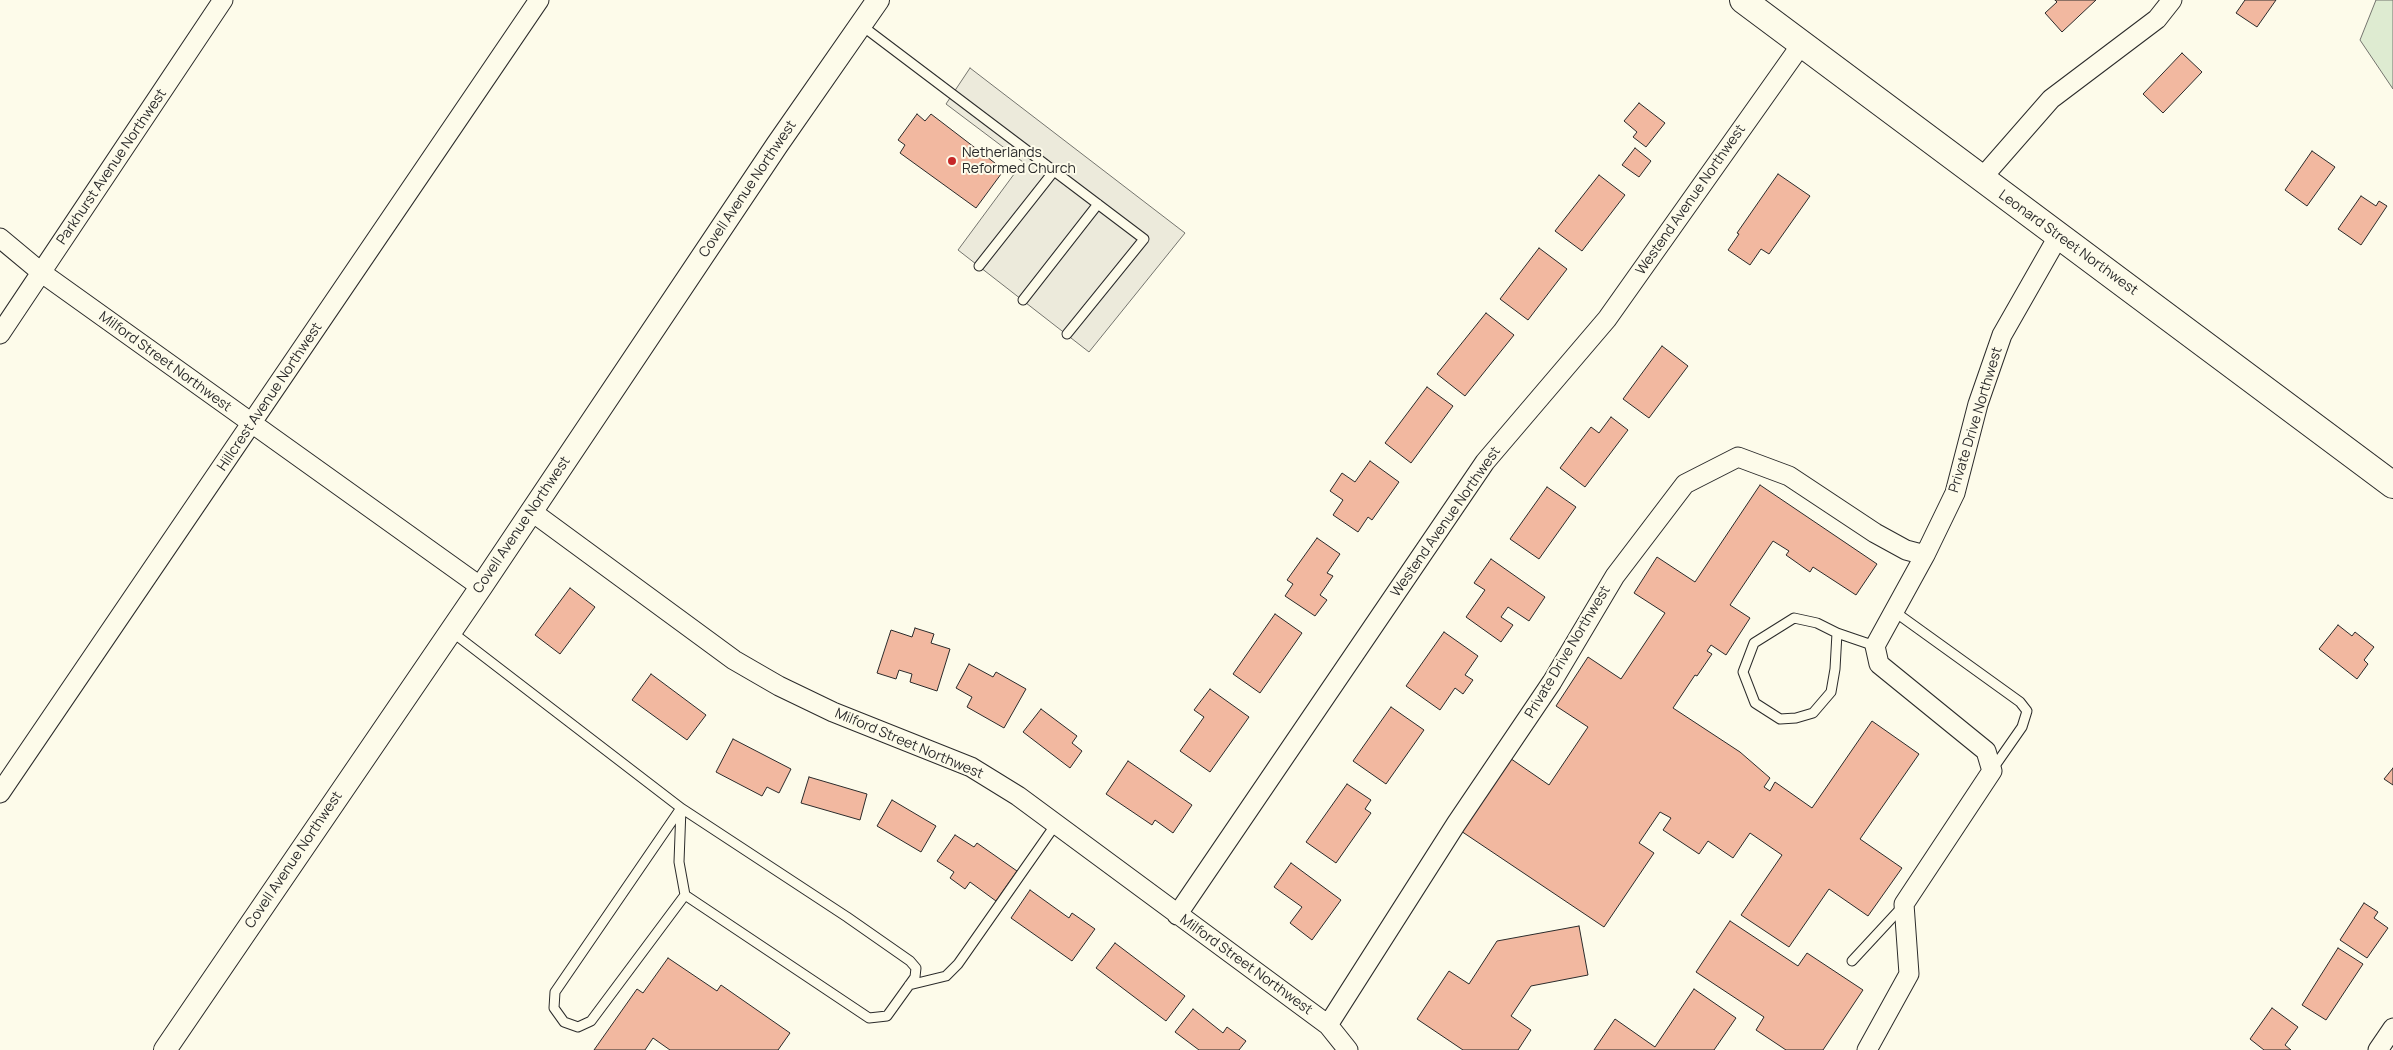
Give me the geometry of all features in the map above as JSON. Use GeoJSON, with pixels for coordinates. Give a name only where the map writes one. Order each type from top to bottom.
{"type":"FeatureCollection","features":[{"type":"Feature","properties":{"kind":"main road","name":"Leonard Street Northwest"},"geometry":{"type":"LineString","coordinates":[[1743,0],[2393,485]]}},
{"type":"Feature","properties":{"kind":"street","name":"Parkhurst Avenue Northwest"},"geometry":{"type":"LineString","coordinates":[[0,334],[223,0]]}},
{"type":"Feature","properties":{"kind":"street","name":"Hillcrest Avenue Northwest"},"geometry":{"type":"LineString","coordinates":[[0,793],[539,0]]}},
{"type":"Feature","properties":{"kind":"street","name":"Covell Avenue Northwest"},"geometry":{"type":"LineString","coordinates":[[165,1050],[481,587],[777,145],[878,0]]}},
{"type":"Feature","properties":{"kind":"street"},"geometry":{"type":"LineString","coordinates":[[1981,179],[2051,99],[2157,20],[2172,0]]}},
{"type":"Feature","properties":{"kind":"street","name":"Westend Avenue Northwest"},"geometry":{"type":"LineString","coordinates":[[1177,915],[1485,462],[1607,319],[1801,45]]}},
{"type":"Feature","properties":{"kind":"street","name":"Private Drive Northwest"},"geometry":{"type":"LineString","coordinates":[[1875,646],[1925,555],[1955,493],[1978,404],[2002,335],[2059,235]]}},
{"type":"Feature","properties":{"kind":"street","name":"Milford Street Northwest"},"geometry":{"type":"LineString","coordinates":[[0,238],[42,273],[481,587]]}},
{"type":"Feature","properties":{"kind":"street","name":"Private Drive Northwest"},"geometry":{"type":"LineString","coordinates":[[1328,1025],[1456,824],[1552,682],[1615,576],[1685,484],[1738,457],[1789,476],[1875,533],[1906,550],[1925,555]]}},
{"type":"Feature","properties":{"kind":"street","name":"Milford Street Northwest"},"geometry":{"type":"LineString","coordinates":[[531,511],[734,660],[779,686],[833,712],[971,767],[1018,796],[1328,1025]]}},
{"type":"Feature","properties":{"kind":"street"},"geometry":{"type":"LineString","coordinates":[[1867,1050],[1909,974],[1904,904],[1992,770],[1986,751],[1879,664],[1875,646]]}},
{"type":"Feature","properties":{"kind":"street"},"geometry":{"type":"LineString","coordinates":[[1328,1025],[1348,1050]]}},
{"type":"Feature","properties":{"kind":"street"},"geometry":{"type":"LineString","coordinates":[[2378,1050],[2393,1028]]}},
{"type":"Feature","properties":{"kind":"lane"},"geometry":{"type":"LineString","coordinates":[[861,25],[1144,238],[1066,334]]}},
{"type":"Feature","properties":{"kind":"lane"},"geometry":{"type":"LineString","coordinates":[[979,266],[1054,171]]}},
{"type":"Feature","properties":{"kind":"lane"},"geometry":{"type":"LineString","coordinates":[[1023,300],[1098,204]]}},
{"type":"Feature","properties":{"kind":"lane"},"geometry":{"type":"LineString","coordinates":[[1895,612],[2020,702],[2027,711],[2022,728],[1992,770]]}},
{"type":"Feature","properties":{"kind":"lane"},"geometry":{"type":"LineString","coordinates":[[1837,633],[1835,670],[1831,692],[1813,712],[1796,718],[1780,719],[1755,703],[1743,672],[1754,643],[1794,618],[1817,623],[1837,633],[1875,646]]}},
{"type":"Feature","properties":{"kind":"lane"},"geometry":{"type":"LineString","coordinates":[[450,630],[681,808],[910,961],[916,968],[915,977],[887,1016],[869,1018],[685,895],[679,862],[681,808]]}},
{"type":"Feature","properties":{"kind":"lane"},"geometry":{"type":"LineString","coordinates":[[681,808],[556,992],[554,1008],[564,1022],[578,1027],[591,1021],[685,895]]}},
{"type":"Feature","properties":{"kind":"lane"},"geometry":{"type":"LineString","coordinates":[[909,985],[946,976],[958,964],[1056,824]]}},
{"type":"Feature","properties":{"kind":"lane"},"geometry":{"type":"LineString","coordinates":[[1852,961],[1904,904]]}},
{"type":"Feature","properties":{"kind":"green space"},"geometry":{"type":"Polygon","coordinates":[[[2376,0],[2393,0],[2393,89],[2360,40],[2376,0]]]}},
{"type":"Feature","properties":{"kind":"shaded area"},"geometry":{"type":"Polygon","coordinates":[[[970,68],[1185,233],[1089,352],[958,250],[1023,162],[946,104],[970,68]]]}},
{"type":"Feature","properties":{"kind":"building"},"geometry":{"type":"Polygon","coordinates":[[[2055,0],[2096,0],[2062,32],[2045,13],[2057,2],[2055,0]]]}},
{"type":"Feature","properties":{"kind":"building"},"geometry":{"type":"Polygon","coordinates":[[[2245,0],[2276,0],[2257,27],[2236,13],[2245,0]]]}},
{"type":"Feature","properties":{"kind":"building"},"geometry":{"type":"Polygon","coordinates":[[[2182,53],[2202,72],[2163,113],[2143,94],[2182,53]]]}},
{"type":"Feature","properties":{"kind":"building"},"geometry":{"type":"Polygon","coordinates":[[[1639,103],[1665,123],[1646,147],[1633,137],[1637,132],[1624,121],[1639,103]]]}},
{"type":"Feature","properties":{"kind":"building","name":"Netherlands Reformed Church"},"geometry":{"type":"Polygon","coordinates":[[[917,114],[925,121],[931,114],[1004,170],[976,208],[900,153],[905,145],[898,140],[917,114]]]}},
{"type":"Feature","properties":{"kind":"building"},"geometry":{"type":"Polygon","coordinates":[[[1635,148],[1651,161],[1639,177],[1622,165],[1635,148]]]}},
{"type":"Feature","properties":{"kind":"building"},"geometry":{"type":"Polygon","coordinates":[[[2312,151],[2335,167],[2307,206],[2285,190],[2312,151]]]}},
{"type":"Feature","properties":{"kind":"building"},"geometry":{"type":"Polygon","coordinates":[[[1778,174],[1810,196],[1769,254],[1761,249],[1750,265],[1728,250],[1739,234],[1737,233],[1778,174]]]}},
{"type":"Feature","properties":{"kind":"building"},"geometry":{"type":"Polygon","coordinates":[[[1599,175],[1625,195],[1582,251],[1555,231],[1599,175]]]}},
{"type":"Feature","properties":{"kind":"building"},"geometry":{"type":"Polygon","coordinates":[[[2361,196],[2376,206],[2379,201],[2387,206],[2361,245],[2338,229],[2361,196]]]}},
{"type":"Feature","properties":{"kind":"building"},"geometry":{"type":"Polygon","coordinates":[[[1539,248],[1567,269],[1528,320],[1500,299],[1539,248]]]}},
{"type":"Feature","properties":{"kind":"building"},"geometry":{"type":"Polygon","coordinates":[[[1486,313],[1514,335],[1465,396],[1437,374],[1486,313]]]}},
{"type":"Feature","properties":{"kind":"building"},"geometry":{"type":"Polygon","coordinates":[[[1662,346],[1688,366],[1649,418],[1623,399],[1662,346]]]}},
{"type":"Feature","properties":{"kind":"building"},"geometry":{"type":"Polygon","coordinates":[[[1427,387],[1453,406],[1411,463],[1385,443],[1427,387]]]}},
{"type":"Feature","properties":{"kind":"building"},"geometry":{"type":"Polygon","coordinates":[[[1611,417],[1628,430],[1585,487],[1560,468],[1591,427],[1599,433],[1611,417]]]}},
{"type":"Feature","properties":{"kind":"building"},"geometry":{"type":"Polygon","coordinates":[[[1370,461],[1399,482],[1372,520],[1368,517],[1358,532],[1333,515],[1343,500],[1330,491],[1342,473],[1355,482],[1370,461]]]}},
{"type":"Feature","properties":{"kind":"building"},"geometry":{"type":"Polygon","coordinates":[[[1760,485],[1877,564],[1856,595],[1813,567],[1810,572],[1786,555],[1789,551],[1773,541],[1730,605],[1750,618],[1726,655],[1711,645],[1707,651],[1712,654],[1673,708],[1740,752],[1770,778],[1764,787],[1770,791],[1775,782],[1812,808],[1872,721],[1919,754],[1860,839],[1902,868],[1868,916],[1829,889],[1789,947],[1741,915],[1782,855],[1750,833],[1733,858],[1708,841],[1699,854],[1663,830],[1671,818],[1660,812],[1639,843],[1654,853],[1604,927],[1455,827],[1504,754],[1549,785],[1588,727],[1556,706],[1588,657],[1621,679],[1665,613],[1634,593],[1657,557],[1695,582],[1760,485]]]}},
{"type":"Feature","properties":{"kind":"building"},"geometry":{"type":"Polygon","coordinates":[[[1547,487],[1576,507],[1539,559],[1510,539],[1547,487]]]}},
{"type":"Feature","properties":{"kind":"building"},"geometry":{"type":"Polygon","coordinates":[[[1317,538],[1340,554],[1327,573],[1333,576],[1320,595],[1327,600],[1315,616],[1285,596],[1293,584],[1287,580],[1317,538]]]}},
{"type":"Feature","properties":{"kind":"building"},"geometry":{"type":"Polygon","coordinates":[[[1491,559],[1545,597],[1529,621],[1508,607],[1501,617],[1513,625],[1501,642],[1466,617],[1485,590],[1474,583],[1491,559]]]}},
{"type":"Feature","properties":{"kind":"building"},"geometry":{"type":"Polygon","coordinates":[[[570,588],[595,607],[560,654],[535,635],[570,588]]]}},
{"type":"Feature","properties":{"kind":"building"},"geometry":{"type":"Polygon","coordinates":[[[1275,614],[1302,633],[1260,693],[1233,674],[1275,614]]]}},
{"type":"Feature","properties":{"kind":"building"},"geometry":{"type":"Polygon","coordinates":[[[2338,625],[2352,636],[2355,632],[2374,647],[2364,660],[2368,664],[2357,679],[2319,649],[2338,625]]]}},
{"type":"Feature","properties":{"kind":"building"},"geometry":{"type":"Polygon","coordinates":[[[915,628],[934,634],[931,643],[950,649],[937,691],[910,682],[912,674],[899,670],[896,679],[877,673],[891,630],[912,637],[915,628]]]}},
{"type":"Feature","properties":{"kind":"building"},"geometry":{"type":"Polygon","coordinates":[[[1444,632],[1478,656],[1465,675],[1473,680],[1463,694],[1455,688],[1440,710],[1406,686],[1444,632]]]}},
{"type":"Feature","properties":{"kind":"building"},"geometry":{"type":"Polygon","coordinates":[[[969,664],[993,677],[996,672],[1026,689],[1004,728],[967,707],[972,697],[956,688],[969,664]]]}},
{"type":"Feature","properties":{"kind":"building"},"geometry":{"type":"Polygon","coordinates":[[[651,674],[706,715],[687,740],[632,700],[651,674]]]}},
{"type":"Feature","properties":{"kind":"building"},"geometry":{"type":"Polygon","coordinates":[[[1210,689],[1249,717],[1210,772],[1180,751],[1204,717],[1194,710],[1210,689]]]}},
{"type":"Feature","properties":{"kind":"building"},"geometry":{"type":"Polygon","coordinates":[[[1391,707],[1424,730],[1386,784],[1353,761],[1391,707]]]}},
{"type":"Feature","properties":{"kind":"building"},"geometry":{"type":"Polygon","coordinates":[[[1041,709],[1077,736],[1072,743],[1082,751],[1070,768],[1023,732],[1041,709]]]}},
{"type":"Feature","properties":{"kind":"building"},"geometry":{"type":"Polygon","coordinates":[[[733,739],[791,769],[779,793],[767,787],[762,796],[716,772],[733,739]]]}},
{"type":"Feature","properties":{"kind":"building"},"geometry":{"type":"Polygon","coordinates":[[[1128,761],[1192,805],[1173,833],[1155,820],[1152,825],[1106,794],[1128,761]]]}},
{"type":"Feature","properties":{"kind":"building"},"geometry":{"type":"Polygon","coordinates":[[[2393,768],[2393,785],[2384,779],[2393,768]]]}},
{"type":"Feature","properties":{"kind":"building"},"geometry":{"type":"Polygon","coordinates":[[[809,777],[867,794],[860,820],[801,803],[809,777]]]}},
{"type":"Feature","properties":{"kind":"building"},"geometry":{"type":"Polygon","coordinates":[[[1347,784],[1371,800],[1365,809],[1371,813],[1336,863],[1306,842],[1347,784]]]}},
{"type":"Feature","properties":{"kind":"building"},"geometry":{"type":"Polygon","coordinates":[[[892,800],[936,826],[921,852],[877,826],[892,800]]]}},
{"type":"Feature","properties":{"kind":"building"},"geometry":{"type":"Polygon","coordinates":[[[955,835],[974,847],[977,843],[1017,871],[996,901],[970,882],[965,889],[950,878],[954,872],[937,861],[955,835]]]}},
{"type":"Feature","properties":{"kind":"building"},"geometry":{"type":"Polygon","coordinates":[[[1291,863],[1341,900],[1312,940],[1290,923],[1302,907],[1274,887],[1291,863]]]}},
{"type":"Feature","properties":{"kind":"building"},"geometry":{"type":"Polygon","coordinates":[[[1030,890],[1069,918],[1072,913],[1095,929],[1072,961],[1011,918],[1030,890]]]}},
{"type":"Feature","properties":{"kind":"building"},"geometry":{"type":"Polygon","coordinates":[[[2364,903],[2378,912],[2374,918],[2388,928],[2367,958],[2340,940],[2364,903]]]}},
{"type":"Feature","properties":{"kind":"building"},"geometry":{"type":"Polygon","coordinates":[[[1730,921],[1798,966],[1807,953],[1863,990],[1823,1050],[1786,1050],[1756,1030],[1764,1017],[1696,972],[1730,921]]]}},
{"type":"Feature","properties":{"kind":"building"},"geometry":{"type":"Polygon","coordinates":[[[1579,926],[1588,975],[1531,986],[1511,1016],[1531,1030],[1518,1050],[1463,1050],[1417,1019],[1449,971],[1469,984],[1497,941],[1579,926]]]}},
{"type":"Feature","properties":{"kind":"building"},"geometry":{"type":"Polygon","coordinates":[[[1115,943],[1185,996],[1166,1021],[1096,968],[1115,943]]]}},
{"type":"Feature","properties":{"kind":"building"},"geometry":{"type":"Polygon","coordinates":[[[2338,948],[2363,964],[2326,1020],[2302,1005],[2338,948]]]}},
{"type":"Feature","properties":{"kind":"building"},"geometry":{"type":"Polygon","coordinates":[[[668,958],[717,991],[721,985],[790,1033],[778,1050],[670,1050],[653,1038],[645,1050],[594,1050],[637,989],[643,993],[668,958]]]}},
{"type":"Feature","properties":{"kind":"building"},"geometry":{"type":"Polygon","coordinates":[[[1694,989],[1736,1018],[1714,1050],[1594,1050],[1615,1019],[1655,1047],[1694,989]]]}},
{"type":"Feature","properties":{"kind":"building"},"geometry":{"type":"Polygon","coordinates":[[[2272,1008],[2298,1027],[2285,1045],[2291,1050],[2264,1050],[2250,1039],[2272,1008]]]}},
{"type":"Feature","properties":{"kind":"building"},"geometry":{"type":"Polygon","coordinates":[[[1193,1009],[1223,1033],[1227,1027],[1246,1041],[1239,1050],[1199,1050],[1175,1032],[1193,1009]]]}},
{"type":"Feature","properties":{"kind":"place","name":"Netherlands Reformed Church"},"geometry":{"type":"Point","coordinates":[952,161]}}]}
